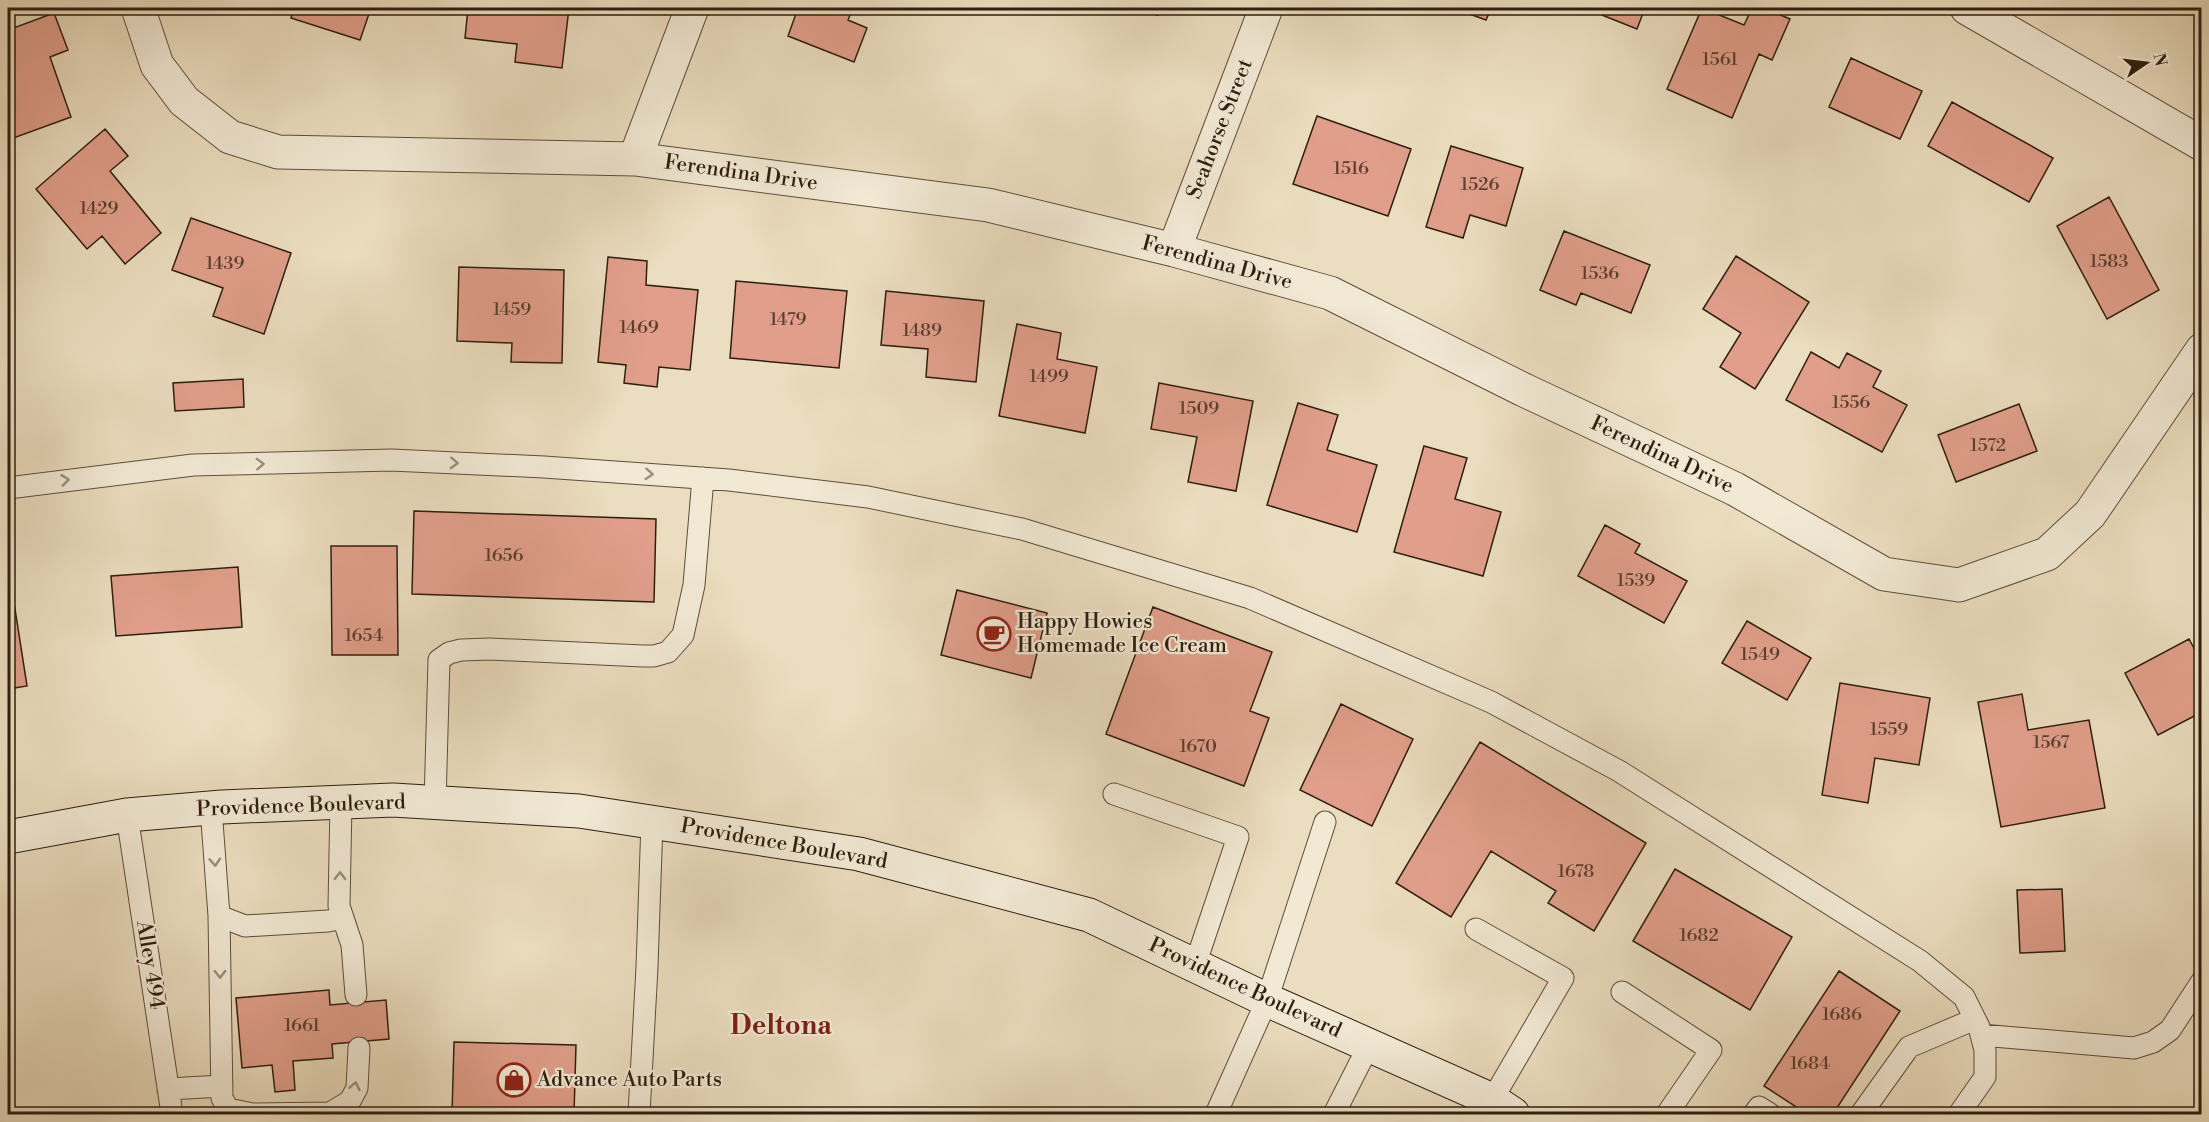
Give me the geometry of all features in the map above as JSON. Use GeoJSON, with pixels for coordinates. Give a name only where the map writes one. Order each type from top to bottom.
{"type":"FeatureCollection","features":[{"type":"Feature","properties":{"kind":"street","name":"Ferendina Drive"},"geometry":{"type":"LineString","coordinates":[[138,8],[157,65],[184,101],[230,137],[278,152],[635,159],[988,205],[1174,250],[1330,293],[1524,390],[1735,489],[1884,574],[1959,585],[2047,554],[2090,514],[2202,350]]}},
{"type":"Feature","properties":{"kind":"street"},"geometry":{"type":"LineString","coordinates":[[635,159],[692,8]]}},
{"type":"Feature","properties":{"kind":"street","name":"Seahorse Street"},"geometry":{"type":"LineString","coordinates":[[1174,250],[1266,8]]}},
{"type":"Feature","properties":{"kind":"street"},"geometry":{"type":"LineString","coordinates":[[1967,8],[2202,144]]}},
{"type":"Feature","properties":{"kind":"street","name":"Providence Boulevard"},"geometry":{"type":"LineString","coordinates":[[8,837],[128,815],[211,808],[393,800],[579,811],[859,854],[1089,915],[1267,1000],[1502,1107]]}},
{"type":"Feature","properties":{"kind":"lane"},"geometry":{"type":"LineString","coordinates":[[8,488],[193,465],[391,460],[544,467],[703,478],[868,497],[1022,529],[1260,603],[1491,702],[1619,771],[1920,961],[1965,997],[1985,1050],[1984,1077],[1959,1114]]}},
{"type":"Feature","properties":{"kind":"lane"},"geometry":{"type":"LineString","coordinates":[[435,803],[439,660],[449,653],[461,650],[490,649],[643,656],[668,652],[683,635],[694,585],[703,478]]}},
{"type":"Feature","properties":{"kind":"lane"},"geometry":{"type":"LineString","coordinates":[[1114,794],[1238,837],[1195,965]]}},
{"type":"Feature","properties":{"kind":"lane"},"geometry":{"type":"LineString","coordinates":[[341,803],[339,906],[352,945],[356,995]]}},
{"type":"Feature","properties":{"kind":"lane"},"geometry":{"type":"LineString","coordinates":[[211,808],[219,916],[222,1098],[228,1109],[253,1114],[330,1113],[350,1101],[357,1088],[359,1048]]}},
{"type":"Feature","properties":{"kind":"lane","name":"Alley 494"},"geometry":{"type":"LineString","coordinates":[[128,815],[172,1114]]}},
{"type":"Feature","properties":{"kind":"lane"},"geometry":{"type":"LineString","coordinates":[[639,1114],[652,822]]}},
{"type":"Feature","properties":{"kind":"lane"},"geometry":{"type":"LineString","coordinates":[[1216,1114],[1267,1000],[1326,822]]}},
{"type":"Feature","properties":{"kind":"lane"},"geometry":{"type":"LineString","coordinates":[[219,916],[245,926],[328,921],[342,918]]}},
{"type":"Feature","properties":{"kind":"lane"},"geometry":{"type":"LineString","coordinates":[[1476,929],[1563,978],[1502,1107]]}},
{"type":"Feature","properties":{"kind":"lane"},"geometry":{"type":"LineString","coordinates":[[1861,1114],[1909,1047],[1978,1027],[2134,1048],[2153,1042],[2170,1030],[2202,981]]}},
{"type":"Feature","properties":{"kind":"lane"},"geometry":{"type":"LineString","coordinates":[[1622,992],[1711,1050],[1667,1114]]}},
{"type":"Feature","properties":{"kind":"lane"},"geometry":{"type":"LineString","coordinates":[[1334,1114],[1369,1045]]}},
{"type":"Feature","properties":{"kind":"lane"},"geometry":{"type":"LineString","coordinates":[[168,1089],[222,1086]]}},
{"type":"Feature","properties":{"kind":"lane"},"geometry":{"type":"LineString","coordinates":[[1754,1114],[1759,1107],[1770,1114]]}},
{"type":"Feature","properties":{"kind":"building"},"geometry":{"type":"Polygon","coordinates":[[[294,8],[371,8],[360,40],[291,18],[294,8]]]}},
{"type":"Feature","properties":{"kind":"building"},"geometry":{"type":"Polygon","coordinates":[[[468,8],[569,8],[562,68],[515,62],[517,44],[465,38],[468,8]]]}},
{"type":"Feature","properties":{"kind":"building"},"geometry":{"type":"Polygon","coordinates":[[[798,8],[853,8],[848,20],[867,28],[854,62],[788,36],[798,8]]]}},
{"type":"Feature","properties":{"kind":"building"},"geometry":{"type":"Polygon","coordinates":[[[1127,8],[1160,8],[1158,15],[1127,8]]]}},
{"type":"Feature","properties":{"kind":"building"},"geometry":{"type":"Polygon","coordinates":[[[1453,8],[1491,8],[1486,20],[1453,8]]]}},
{"type":"Feature","properties":{"kind":"building"},"geometry":{"type":"Polygon","coordinates":[[[1605,8],[1645,8],[1637,29],[1602,15],[1605,8]]]}},
{"type":"Feature","properties":{"kind":"building"},"geometry":{"type":"Polygon","coordinates":[[[1702,8],[1744,25],[1752,8],[1764,8],[1790,19],[1772,60],[1759,54],[1732,118],[1667,89],[1702,8]]]}},
{"type":"Feature","properties":{"kind":"building"},"geometry":{"type":"Polygon","coordinates":[[[54,13],[68,50],[50,57],[71,117],[8,140],[8,30],[54,13]]]}},
{"type":"Feature","properties":{"kind":"building"},"geometry":{"type":"Polygon","coordinates":[[[1851,58],[1922,91],[1900,139],[1829,107],[1851,58]]]}},
{"type":"Feature","properties":{"kind":"building"},"geometry":{"type":"Polygon","coordinates":[[[1952,102],[2053,158],[2029,202],[1928,146],[1952,102]]]}},
{"type":"Feature","properties":{"kind":"building"},"geometry":{"type":"Polygon","coordinates":[[[1317,116],[1411,149],[1388,216],[1293,184],[1317,116]]]}},
{"type":"Feature","properties":{"kind":"building"},"geometry":{"type":"Polygon","coordinates":[[[105,129],[128,156],[110,171],[161,233],[125,264],[102,236],[87,249],[36,189],[105,129]]]}},
{"type":"Feature","properties":{"kind":"building"},"geometry":{"type":"Polygon","coordinates":[[[1451,146],[1523,168],[1506,226],[1470,215],[1463,238],[1426,227],[1451,146]]]}},
{"type":"Feature","properties":{"kind":"building"},"geometry":{"type":"Polygon","coordinates":[[[2109,197],[2159,290],[2107,319],[2057,226],[2109,197]]]}},
{"type":"Feature","properties":{"kind":"building"},"geometry":{"type":"Polygon","coordinates":[[[191,218],[291,253],[264,334],[213,316],[223,288],[172,270],[191,218]]]}},
{"type":"Feature","properties":{"kind":"building"},"geometry":{"type":"Polygon","coordinates":[[[1564,231],[1650,265],[1631,313],[1581,293],[1576,305],[1540,290],[1564,231]]]}},
{"type":"Feature","properties":{"kind":"building"},"geometry":{"type":"Polygon","coordinates":[[[1736,256],[1809,302],[1755,389],[1720,367],[1741,333],[1703,309],[1736,256]]]}},
{"type":"Feature","properties":{"kind":"building"},"geometry":{"type":"Polygon","coordinates":[[[608,257],[647,261],[646,285],[698,290],[690,370],[659,367],[657,387],[624,383],[626,365],[598,362],[608,257]]]}},
{"type":"Feature","properties":{"kind":"building"},"geometry":{"type":"Polygon","coordinates":[[[459,267],[564,270],[562,363],[511,362],[512,343],[457,341],[459,267]]]}},
{"type":"Feature","properties":{"kind":"building"},"geometry":{"type":"Polygon","coordinates":[[[736,281],[847,291],[839,368],[730,358],[736,281]]]}},
{"type":"Feature","properties":{"kind":"building"},"geometry":{"type":"Polygon","coordinates":[[[886,291],[984,301],[976,382],[926,377],[928,349],[881,345],[886,291]]]}},
{"type":"Feature","properties":{"kind":"building"},"geometry":{"type":"Polygon","coordinates":[[[1017,324],[1061,333],[1057,359],[1097,367],[1085,433],[999,416],[1017,324]]]}},
{"type":"Feature","properties":{"kind":"building"},"geometry":{"type":"Polygon","coordinates":[[[1811,352],[1839,368],[1847,353],[1881,371],[1873,387],[1907,405],[1882,452],[1786,400],[1811,352]]]}},
{"type":"Feature","properties":{"kind":"building"},"geometry":{"type":"Polygon","coordinates":[[[243,379],[244,407],[175,411],[173,383],[243,379]]]}},
{"type":"Feature","properties":{"kind":"building"},"geometry":{"type":"Polygon","coordinates":[[[1159,383],[1253,401],[1236,491],[1188,482],[1197,437],[1151,429],[1159,383]]]}},
{"type":"Feature","properties":{"kind":"building"},"geometry":{"type":"Polygon","coordinates":[[[1298,403],[1338,415],[1327,450],[1377,465],[1357,532],[1267,505],[1298,403]]]}},
{"type":"Feature","properties":{"kind":"building"},"geometry":{"type":"Polygon","coordinates":[[[2019,404],[2037,451],[1956,482],[1938,435],[2019,404]]]}},
{"type":"Feature","properties":{"kind":"building"},"geometry":{"type":"Polygon","coordinates":[[[1424,446],[1467,458],[1455,499],[1501,512],[1483,576],[1394,552],[1424,446]]]}},
{"type":"Feature","properties":{"kind":"building"},"geometry":{"type":"Polygon","coordinates":[[[414,511],[656,519],[654,602],[412,594],[414,511]]]}},
{"type":"Feature","properties":{"kind":"building"},"geometry":{"type":"Polygon","coordinates":[[[1605,525],[1640,544],[1635,553],[1687,581],[1664,623],[1578,576],[1605,525]]]}},
{"type":"Feature","properties":{"kind":"building"},"geometry":{"type":"Polygon","coordinates":[[[331,546],[397,546],[398,655],[332,655],[331,546]]]}},
{"type":"Feature","properties":{"kind":"building"},"geometry":{"type":"Polygon","coordinates":[[[8,564],[27,686],[8,689],[8,564]]]}},
{"type":"Feature","properties":{"kind":"building"},"geometry":{"type":"Polygon","coordinates":[[[238,567],[242,627],[116,636],[111,576],[238,567]]]}},
{"type":"Feature","properties":{"kind":"building","name":"Happy Howies Homemade Ice Cream"},"geometry":{"type":"Polygon","coordinates":[[[957,590],[1047,613],[1031,678],[941,655],[957,590]]]}},
{"type":"Feature","properties":{"kind":"building"},"geometry":{"type":"Polygon","coordinates":[[[1153,607],[1272,652],[1250,711],[1269,718],[1244,786],[1106,734],[1153,607]]]}},
{"type":"Feature","properties":{"kind":"building"},"geometry":{"type":"Polygon","coordinates":[[[1747,621],[1811,658],[1787,700],[1722,663],[1747,621]]]}},
{"type":"Feature","properties":{"kind":"building"},"geometry":{"type":"Polygon","coordinates":[[[2189,639],[2202,663],[2202,712],[2158,735],[2125,673],[2189,639]]]}},
{"type":"Feature","properties":{"kind":"building"},"geometry":{"type":"Polygon","coordinates":[[[1840,683],[1930,698],[1919,765],[1875,758],[1868,803],[1822,795],[1840,683]]]}},
{"type":"Feature","properties":{"kind":"building"},"geometry":{"type":"Polygon","coordinates":[[[2022,694],[2028,730],[2089,720],[2105,808],[2001,827],[1978,702],[2022,694]]]}},
{"type":"Feature","properties":{"kind":"building"},"geometry":{"type":"Polygon","coordinates":[[[1341,704],[1413,739],[1372,826],[1300,790],[1341,704]]]}},
{"type":"Feature","properties":{"kind":"building"},"geometry":{"type":"Polygon","coordinates":[[[1480,742],[1646,843],[1594,931],[1548,903],[1556,891],[1491,851],[1451,917],[1396,883],[1480,742]]]}},
{"type":"Feature","properties":{"kind":"building"},"geometry":{"type":"Polygon","coordinates":[[[1675,869],[1792,937],[1750,1010],[1633,941],[1675,869]]]}},
{"type":"Feature","properties":{"kind":"building"},"geometry":{"type":"Polygon","coordinates":[[[2062,889],[2065,951],[2020,953],[2017,890],[2062,889]]]}},
{"type":"Feature","properties":{"kind":"building"},"geometry":{"type":"Polygon","coordinates":[[[1839,971],[1900,1011],[1833,1114],[1807,1114],[1764,1086],[1839,971]]]}},
{"type":"Feature","properties":{"kind":"building"},"geometry":{"type":"Polygon","coordinates":[[[329,990],[330,1005],[386,1000],[389,1039],[332,1044],[333,1058],[293,1061],[295,1090],[275,1092],[272,1065],[242,1068],[236,998],[329,990]]]}},
{"type":"Feature","properties":{"kind":"building","name":"Advance Auto Parts"},"geometry":{"type":"Polygon","coordinates":[[[454,1042],[576,1045],[574,1114],[452,1114],[454,1042]]]}},
{"type":"Feature","properties":{"kind":"place","name":"Happy Howies Homemade Ice Cream"},"geometry":{"type":"Point","coordinates":[994,634]}},
{"type":"Feature","properties":{"kind":"place","name":"Advance Auto Parts"},"geometry":{"type":"Point","coordinates":[514,1080]}},
{"type":"Feature","properties":{"kind":"district","name":"Deltona"},"geometry":{"type":"Point","coordinates":[781,1026]}}]}
